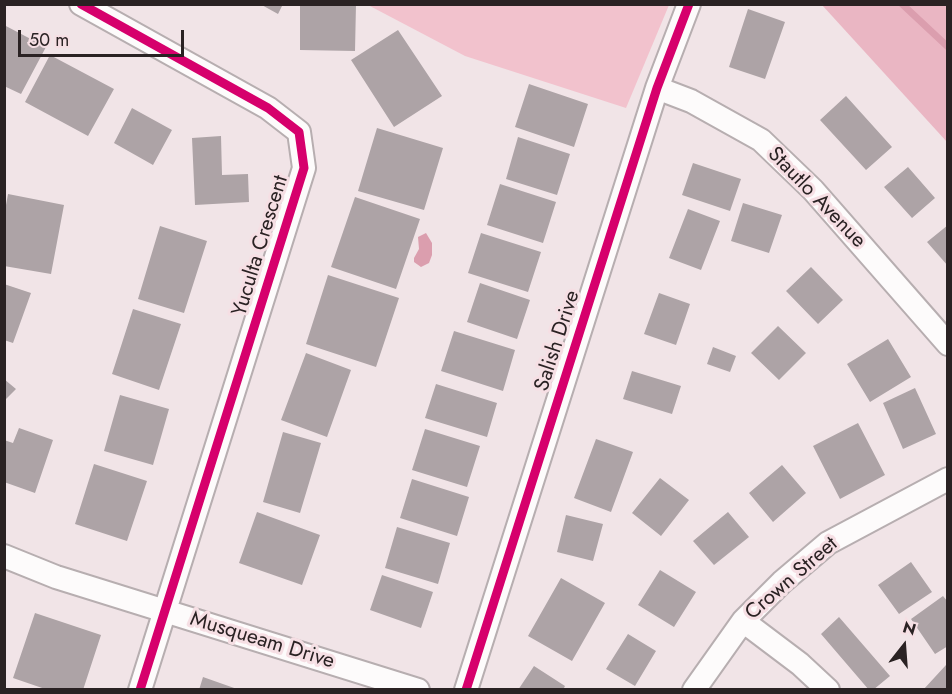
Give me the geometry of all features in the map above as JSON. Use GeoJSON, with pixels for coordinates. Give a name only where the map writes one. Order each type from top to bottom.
{"type":"FeatureCollection","features":[{"type":"Feature","properties":{"kind":"street","name":"Yuculta Crescent"},"geometry":{"type":"LineString","coordinates":[[81,4],[268,108],[299,132],[304,168],[140,690]]}},
{"type":"Feature","properties":{"kind":"street","name":"Salish Drive"},"geometry":{"type":"LineString","coordinates":[[466,690],[657,88],[689,4]]}},
{"type":"Feature","properties":{"kind":"street","name":"Stautlo Avenue"},"geometry":{"type":"LineString","coordinates":[[657,88],[691,101],[761,140],[813,190],[948,344]]}},
{"type":"Feature","properties":{"kind":"street","name":"Crown Street"},"geometry":{"type":"LineString","coordinates":[[694,690],[743,621],[782,582],[828,543],[948,479]]}},
{"type":"Feature","properties":{"kind":"street","name":"Musqueam Drive"},"geometry":{"type":"LineString","coordinates":[[4,556],[56,577],[418,690]]}},
{"type":"Feature","properties":{"kind":"street"},"geometry":{"type":"LineString","coordinates":[[743,621],[800,664],[828,690]]}},
{"type":"Feature","properties":{"kind":"shaded area"},"geometry":{"type":"Polygon","coordinates":[[[368,5],[669,5],[626,108],[465,56],[368,5]]]}},
{"type":"Feature","properties":{"kind":"shaded area"},"geometry":{"type":"Polygon","coordinates":[[[822,5],[947,5],[947,142],[822,5]]]}},
{"type":"Feature","properties":{"kind":"shaded area"},"geometry":{"type":"Polygon","coordinates":[[[426,233],[432,243],[432,255],[429,263],[421,267],[414,262],[414,258],[419,249],[418,237],[426,233]]]}},
{"type":"Feature","properties":{"kind":"building"},"geometry":{"type":"Polygon","coordinates":[[[260,4],[283,4],[278,14],[260,4]]]}},
{"type":"Feature","properties":{"kind":"building"},"geometry":{"type":"Polygon","coordinates":[[[300,4],[356,4],[355,51],[300,50],[300,4]]]}},
{"type":"Feature","properties":{"kind":"building"},"geometry":{"type":"Polygon","coordinates":[[[748,9],[785,22],[765,79],[729,67],[748,9]]]}},
{"type":"Feature","properties":{"kind":"building"},"geometry":{"type":"Polygon","coordinates":[[[4,25],[46,47],[21,94],[4,86],[4,25]]]}},
{"type":"Feature","properties":{"kind":"building"},"geometry":{"type":"Polygon","coordinates":[[[398,30],[442,96],[394,127],[351,60],[398,30]]]}},
{"type":"Feature","properties":{"kind":"building"},"geometry":{"type":"Polygon","coordinates":[[[50,55],[114,89],[88,136],[25,102],[50,55]]]}},
{"type":"Feature","properties":{"kind":"building"},"geometry":{"type":"Polygon","coordinates":[[[529,84],[588,104],[574,147],[515,127],[529,84]]]}},
{"type":"Feature","properties":{"kind":"building"},"geometry":{"type":"Polygon","coordinates":[[[846,96],[892,147],[866,170],[820,120],[846,96]]]}},
{"type":"Feature","properties":{"kind":"building"},"geometry":{"type":"Polygon","coordinates":[[[132,108],[172,130],[153,165],[114,143],[132,108]]]}},
{"type":"Feature","properties":{"kind":"building"},"geometry":{"type":"Polygon","coordinates":[[[377,128],[443,148],[424,210],[358,191],[377,128]]]}},
{"type":"Feature","properties":{"kind":"building"},"geometry":{"type":"Polygon","coordinates":[[[221,136],[222,175],[248,174],[249,202],[195,205],[192,138],[221,136]]]}},
{"type":"Feature","properties":{"kind":"building"},"geometry":{"type":"Polygon","coordinates":[[[518,137],[570,154],[557,195],[506,179],[518,137]]]}},
{"type":"Feature","properties":{"kind":"building"},"geometry":{"type":"Polygon","coordinates":[[[693,163],[741,179],[730,211],[682,195],[693,163]]]}},
{"type":"Feature","properties":{"kind":"building"},"geometry":{"type":"Polygon","coordinates":[[[908,167],[935,198],[912,218],[884,187],[908,167]]]}},
{"type":"Feature","properties":{"kind":"building"},"geometry":{"type":"Polygon","coordinates":[[[500,184],[556,202],[543,243],[487,225],[500,184]]]}},
{"type":"Feature","properties":{"kind":"building"},"geometry":{"type":"Polygon","coordinates":[[[8,194],[64,205],[51,274],[4,266],[4,216],[8,194]]]}},
{"type":"Feature","properties":{"kind":"building"},"geometry":{"type":"Polygon","coordinates":[[[355,197],[420,219],[396,289],[331,267],[355,197]]]}},
{"type":"Feature","properties":{"kind":"building"},"geometry":{"type":"Polygon","coordinates":[[[743,203],[782,215],[769,253],[731,241],[743,203]]]}},
{"type":"Feature","properties":{"kind":"building"},"geometry":{"type":"Polygon","coordinates":[[[688,209],[720,221],[701,270],[669,258],[688,209]]]}},
{"type":"Feature","properties":{"kind":"building"},"geometry":{"type":"Polygon","coordinates":[[[948,225],[948,266],[927,242],[948,225]]]}},
{"type":"Feature","properties":{"kind":"building"},"geometry":{"type":"Polygon","coordinates":[[[160,226],[207,241],[184,313],[138,299],[160,226]]]}},
{"type":"Feature","properties":{"kind":"building"},"geometry":{"type":"Polygon","coordinates":[[[481,233],[541,252],[528,292],[468,273],[481,233]]]}},
{"type":"Feature","properties":{"kind":"building"},"geometry":{"type":"Polygon","coordinates":[[[811,267],[843,300],[818,324],[786,291],[811,267]]]}},
{"type":"Feature","properties":{"kind":"building"},"geometry":{"type":"Polygon","coordinates":[[[328,275],[399,298],[376,367],[306,344],[328,275]]]}},
{"type":"Feature","properties":{"kind":"building"},"geometry":{"type":"Polygon","coordinates":[[[480,283],[530,300],[517,339],[467,322],[480,283]]]}},
{"type":"Feature","properties":{"kind":"building"},"geometry":{"type":"Polygon","coordinates":[[[4,284],[31,293],[13,343],[4,340],[4,284]]]}},
{"type":"Feature","properties":{"kind":"building"},"geometry":{"type":"Polygon","coordinates":[[[659,293],[690,304],[676,345],[644,334],[659,293]]]}},
{"type":"Feature","properties":{"kind":"building"},"geometry":{"type":"Polygon","coordinates":[[[133,309],[181,324],[159,390],[112,374],[133,309]]]}},
{"type":"Feature","properties":{"kind":"building"},"geometry":{"type":"Polygon","coordinates":[[[778,326],[806,353],[779,380],[751,353],[778,326]]]}},
{"type":"Feature","properties":{"kind":"building"},"geometry":{"type":"Polygon","coordinates":[[[454,331],[515,350],[503,391],[441,371],[454,331]]]}},
{"type":"Feature","properties":{"kind":"building"},"geometry":{"type":"Polygon","coordinates":[[[888,339],[911,377],[870,402],[847,364],[888,339]]]}},
{"type":"Feature","properties":{"kind":"building"},"geometry":{"type":"Polygon","coordinates":[[[713,347],[736,356],[730,372],[707,364],[713,347]]]}},
{"type":"Feature","properties":{"kind":"building"},"geometry":{"type":"Polygon","coordinates":[[[306,353],[351,370],[327,437],[281,420],[306,353]]]}},
{"type":"Feature","properties":{"kind":"building"},"geometry":{"type":"Polygon","coordinates":[[[632,371],[681,386],[672,414],[623,399],[632,371]]]}},
{"type":"Feature","properties":{"kind":"building"},"geometry":{"type":"Polygon","coordinates":[[[4,379],[16,389],[4,401],[4,379]]]}},
{"type":"Feature","properties":{"kind":"building"},"geometry":{"type":"Polygon","coordinates":[[[436,384],[497,403],[487,437],[425,418],[436,384]]]}},
{"type":"Feature","properties":{"kind":"building"},"geometry":{"type":"Polygon","coordinates":[[[915,388],[936,434],[903,449],[883,403],[915,388]]]}},
{"type":"Feature","properties":{"kind":"building"},"geometry":{"type":"Polygon","coordinates":[[[120,395],[169,409],[153,465],[104,451],[120,395]]]}},
{"type":"Feature","properties":{"kind":"building"},"geometry":{"type":"Polygon","coordinates":[[[858,423],[885,475],[840,499],[813,446],[858,423]]]}},
{"type":"Feature","properties":{"kind":"building"},"geometry":{"type":"Polygon","coordinates":[[[19,428],[53,440],[35,493],[4,482],[4,440],[13,443],[19,428]]]}},
{"type":"Feature","properties":{"kind":"building"},"geometry":{"type":"Polygon","coordinates":[[[425,429],[480,446],[467,487],[412,470],[425,429]]]}},
{"type":"Feature","properties":{"kind":"building"},"geometry":{"type":"Polygon","coordinates":[[[283,432],[321,443],[300,513],[263,502],[283,432]]]}},
{"type":"Feature","properties":{"kind":"building"},"geometry":{"type":"Polygon","coordinates":[[[596,439],[633,452],[611,512],[574,498],[596,439]]]}},
{"type":"Feature","properties":{"kind":"building"},"geometry":{"type":"Polygon","coordinates":[[[94,464],[147,481],[127,541],[75,524],[94,464]]]}},
{"type":"Feature","properties":{"kind":"building"},"geometry":{"type":"Polygon","coordinates":[[[782,465],[806,493],[773,522],[749,493],[782,465]]]}},
{"type":"Feature","properties":{"kind":"building"},"geometry":{"type":"Polygon","coordinates":[[[660,478],[689,500],[661,536],[632,513],[660,478]]]}},
{"type":"Feature","properties":{"kind":"building"},"geometry":{"type":"Polygon","coordinates":[[[412,479],[469,497],[457,536],[400,518],[412,479]]]}},
{"type":"Feature","properties":{"kind":"building"},"geometry":{"type":"Polygon","coordinates":[[[257,512],[320,535],[302,585],[239,563],[257,512]]]}},
{"type":"Feature","properties":{"kind":"building"},"geometry":{"type":"Polygon","coordinates":[[[728,512],[749,537],[714,565],[693,541],[728,512]]]}},
{"type":"Feature","properties":{"kind":"building"},"geometry":{"type":"Polygon","coordinates":[[[566,515],[603,524],[593,561],[557,552],[566,515]]]}},
{"type":"Feature","properties":{"kind":"building"},"geometry":{"type":"Polygon","coordinates":[[[397,527],[450,543],[438,584],[385,568],[397,527]]]}},
{"type":"Feature","properties":{"kind":"building"},"geometry":{"type":"Polygon","coordinates":[[[911,562],[932,592],[899,614],[878,585],[911,562]]]}},
{"type":"Feature","properties":{"kind":"building"},"geometry":{"type":"Polygon","coordinates":[[[660,570],[696,592],[674,627],[638,605],[660,570]]]}},
{"type":"Feature","properties":{"kind":"building"},"geometry":{"type":"Polygon","coordinates":[[[382,575],[433,592],[421,628],[370,610],[382,575]]]}},
{"type":"Feature","properties":{"kind":"building"},"geometry":{"type":"Polygon","coordinates":[[[561,578],[605,603],[572,661],[528,636],[561,578]]]}},
{"type":"Feature","properties":{"kind":"building"},"geometry":{"type":"Polygon","coordinates":[[[943,596],[948,602],[948,646],[935,654],[911,619],[943,596]]]}},
{"type":"Feature","properties":{"kind":"building"},"geometry":{"type":"Polygon","coordinates":[[[35,613],[101,635],[83,690],[48,690],[13,678],[35,613]]]}},
{"type":"Feature","properties":{"kind":"building"},"geometry":{"type":"Polygon","coordinates":[[[839,617],[890,676],[873,690],[869,690],[821,634],[839,617]]]}},
{"type":"Feature","properties":{"kind":"building"},"geometry":{"type":"Polygon","coordinates":[[[628,634],[656,651],[635,686],[606,669],[628,634]]]}},
{"type":"Feature","properties":{"kind":"building"},"geometry":{"type":"Polygon","coordinates":[[[946,665],[948,690],[923,690],[946,665]]]}},
{"type":"Feature","properties":{"kind":"building"},"geometry":{"type":"Polygon","coordinates":[[[534,666],[565,686],[563,690],[518,690],[534,666]]]}},
{"type":"Feature","properties":{"kind":"building"},"geometry":{"type":"Polygon","coordinates":[[[203,677],[237,689],[237,690],[199,690],[203,677]]]}},
{"type":"Feature","properties":{"kind":"waterway"},"geometry":{"type":"LineString","coordinates":[[902,4],[948,47]]}},
{"type":"Feature","properties":{"kind":"cycle path"},"geometry":{"type":"LineString","coordinates":[[81,4],[268,108],[299,132],[304,168],[140,690]]}},
{"type":"Feature","properties":{"kind":"cycle path"},"geometry":{"type":"LineString","coordinates":[[466,690],[657,88],[689,4]]}}]}
